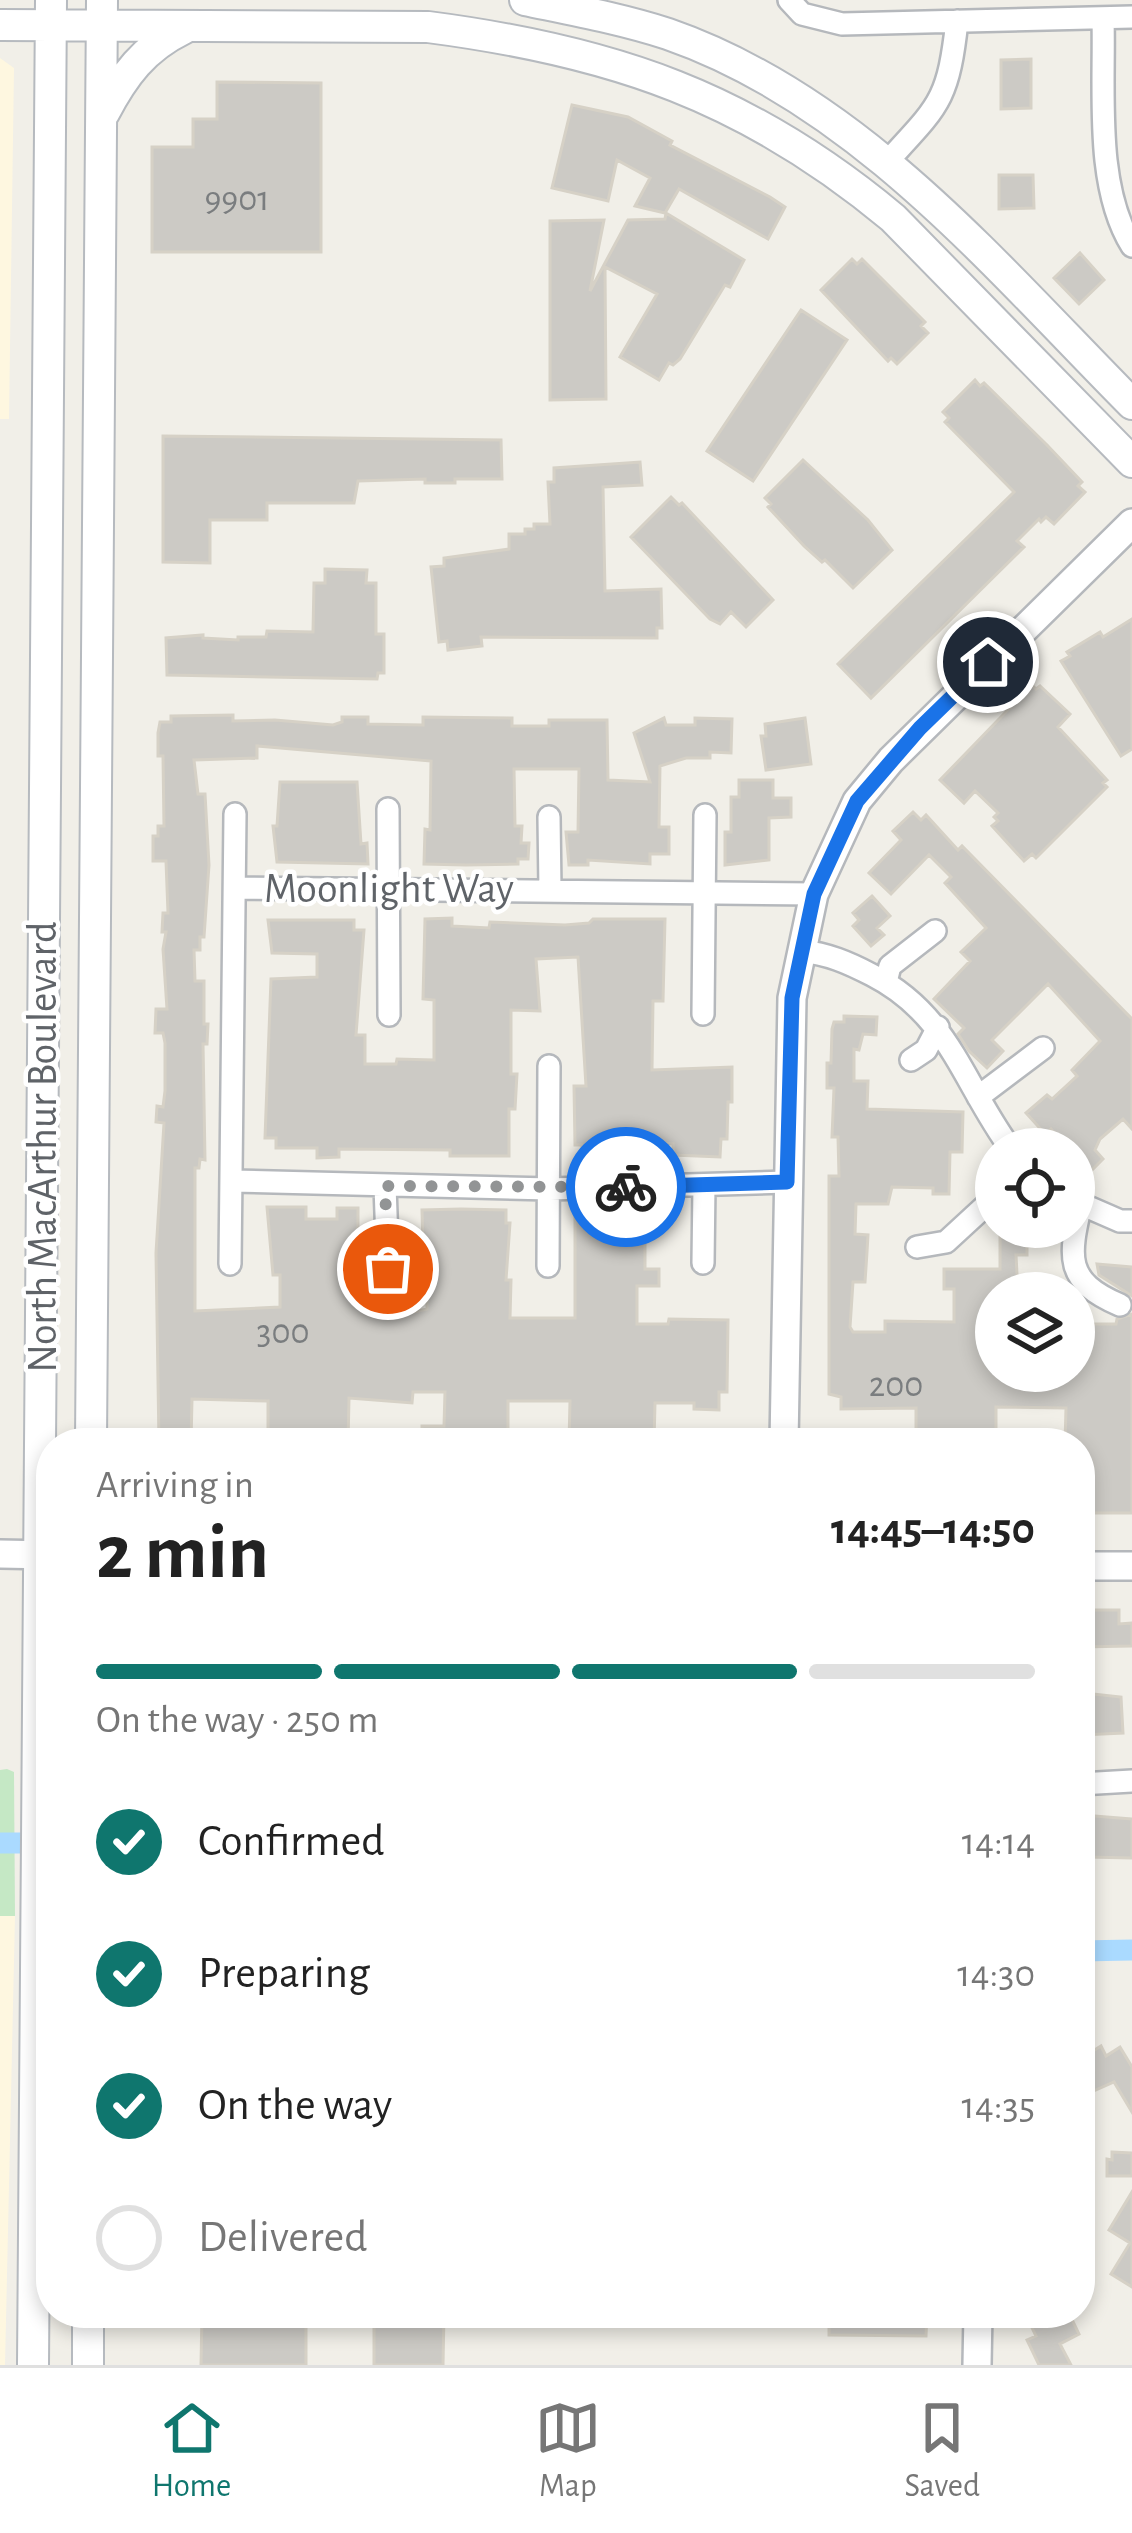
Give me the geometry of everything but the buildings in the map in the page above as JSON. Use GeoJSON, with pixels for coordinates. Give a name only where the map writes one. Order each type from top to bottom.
{"type":"FeatureCollection","features":[{"type":"Feature","properties":{"kind":"main road"},"geometry":{"type":"LineString","coordinates":[[471,32],[476,0]]}},
{"type":"Feature","properties":{"kind":"main road"},"geometry":{"type":"LineString","coordinates":[[525,0],[669,34],[775,85],[847,131],[886,163],[1132,404]]}},
{"type":"Feature","properties":{"kind":"main road"},"geometry":{"type":"LineString","coordinates":[[0,25],[51,13],[102,13],[183,28],[428,27],[592,58],[677,84],[793,141],[862,191],[1132,462]]}},
{"type":"Feature","properties":{"kind":"main road","name":"North MacArthur Boulevard"},"geometry":{"type":"LineString","coordinates":[[45,1428],[51,13]]}},
{"type":"Feature","properties":{"kind":"main road","name":"North MacArthur Boulevard"},"geometry":{"type":"LineString","coordinates":[[91,1428],[102,13]]}},
{"type":"Feature","properties":{"kind":"main road"},"geometry":{"type":"LineString","coordinates":[[102,118],[135,62],[183,28]]}},
{"type":"Feature","properties":{"kind":"main road"},"geometry":{"type":"LineString","coordinates":[[862,191],[886,163]]}},
{"type":"Feature","properties":{"kind":"main road","name":"North MacArthur Boulevard"},"geometry":{"type":"LineString","coordinates":[[36,1836],[36,1918]]}},
{"type":"Feature","properties":{"kind":"main road","name":"North MacArthur Boulevard"},"geometry":{"type":"LineString","coordinates":[[33,2365],[36,2287]]}},
{"type":"Feature","properties":{"kind":"main road"},"geometry":{"type":"LineString","coordinates":[[88,2328],[88,2365]]}},
{"type":"Feature","properties":{"kind":"street"},"geometry":{"type":"LineString","coordinates":[[795,7],[842,25],[957,21],[984,10],[1132,17]]}},
{"type":"Feature","properties":{"kind":"street"},"geometry":{"type":"LineString","coordinates":[[1103,18],[1109,188],[1115,218],[1132,246]]}},
{"type":"Feature","properties":{"kind":"street"},"geometry":{"type":"LineString","coordinates":[[886,163],[939,105],[952,65],[957,21]]}},
{"type":"Feature","properties":{"kind":"street"},"geometry":{"type":"LineString","coordinates":[[784,1428],[789,1042],[814,894],[857,801],[891,760],[1132,523]]}},
{"type":"Feature","properties":{"kind":"street"},"geometry":{"type":"LineString","coordinates":[[388,809],[389,1015]]}},
{"type":"Feature","properties":{"kind":"street"},"geometry":{"type":"LineString","coordinates":[[235,814],[236,888]]}},
{"type":"Feature","properties":{"kind":"street"},"geometry":{"type":"LineString","coordinates":[[704,815],[704,1014]]}},
{"type":"Feature","properties":{"kind":"street"},"geometry":{"type":"LineString","coordinates":[[549,818],[550,890]]}},
{"type":"Feature","properties":{"kind":"street","name":"Moonlight Way"},"geometry":{"type":"LineString","coordinates":[[230,1264],[236,888],[814,894]]}},
{"type":"Feature","properties":{"kind":"street"},"geometry":{"type":"LineString","coordinates":[[886,982],[890,966],[935,931]]}},
{"type":"Feature","properties":{"kind":"street"},"geometry":{"type":"LineString","coordinates":[[801,951],[831,954],[886,982],[921,1007],[938,1027],[998,1128]]}},
{"type":"Feature","properties":{"kind":"street"},"geometry":{"type":"LineString","coordinates":[[911,1060],[926,1050],[938,1027]]}},
{"type":"Feature","properties":{"kind":"street"},"geometry":{"type":"LineString","coordinates":[[978,1097],[1043,1048]]}},
{"type":"Feature","properties":{"kind":"street"},"geometry":{"type":"LineString","coordinates":[[548,1265],[549,1066]]}},
{"type":"Feature","properties":{"kind":"street"},"geometry":{"type":"LineString","coordinates":[[232,1181],[550,1189],[787,1182]]}},
{"type":"Feature","properties":{"kind":"street"},"geometry":{"type":"LineString","coordinates":[[703,1263],[704,1185]]}},
{"type":"Feature","properties":{"kind":"street"},"geometry":{"type":"LineString","coordinates":[[385,1186],[388,1269]]}},
{"type":"Feature","properties":{"kind":"street"},"geometry":{"type":"LineString","coordinates":[[1095,1211],[1132,1221]]}},
{"type":"Feature","properties":{"kind":"street"},"geometry":{"type":"LineString","coordinates":[[917,1247],[946,1242],[975,1215]]}},
{"type":"Feature","properties":{"kind":"street"},"geometry":{"type":"LineString","coordinates":[[1071,1248],[1077,1273],[1088,1289],[1120,1305]]}},
{"type":"Feature","properties":{"kind":"street"},"geometry":{"type":"LineString","coordinates":[[0,1554],[36,1555]]}},
{"type":"Feature","properties":{"kind":"street"},"geometry":{"type":"LineString","coordinates":[[1095,1566],[1132,1566]]}},
{"type":"Feature","properties":{"kind":"street"},"geometry":{"type":"LineString","coordinates":[[1095,1783],[1132,1781]]}},
{"type":"Feature","properties":{"kind":"street"},"geometry":{"type":"LineString","coordinates":[[977,2328],[977,2365]]}},
{"type":"Feature","properties":{"kind":"shaded area"},"geometry":{"type":"Polygon","coordinates":[[[0,58],[14,68],[9,419],[0,419],[0,58]]]}},
{"type":"Feature","properties":{"kind":"shaded area"},"geometry":{"type":"Polygon","coordinates":[[[0,1916],[15,1916],[5,2365],[0,2365],[0,1916]]]}},
{"type":"Feature","properties":{"kind":"green space"},"geometry":{"type":"Polygon","coordinates":[[[0,1770],[14,1772],[15,1916],[0,1916],[0,1770]]]}},
{"type":"Feature","properties":{"kind":"waterway"},"geometry":{"type":"LineString","coordinates":[[0,1843],[36,1843]]}},
{"type":"Feature","properties":{"kind":"waterway"},"geometry":{"type":"LineString","coordinates":[[1095,1951],[1132,1950]]}},
{"type":"Feature","properties":{"kind":"way so far"},"geometry":{"type":"LineString","coordinates":[[388,1269],[385,1186],[626,1187]]}},
{"type":"Feature","properties":{"kind":"route"},"geometry":{"type":"LineString","coordinates":[[626,1187],[787,1182],[792,998],[814,894],[857,801],[920,728],[988,662]]}}]}
